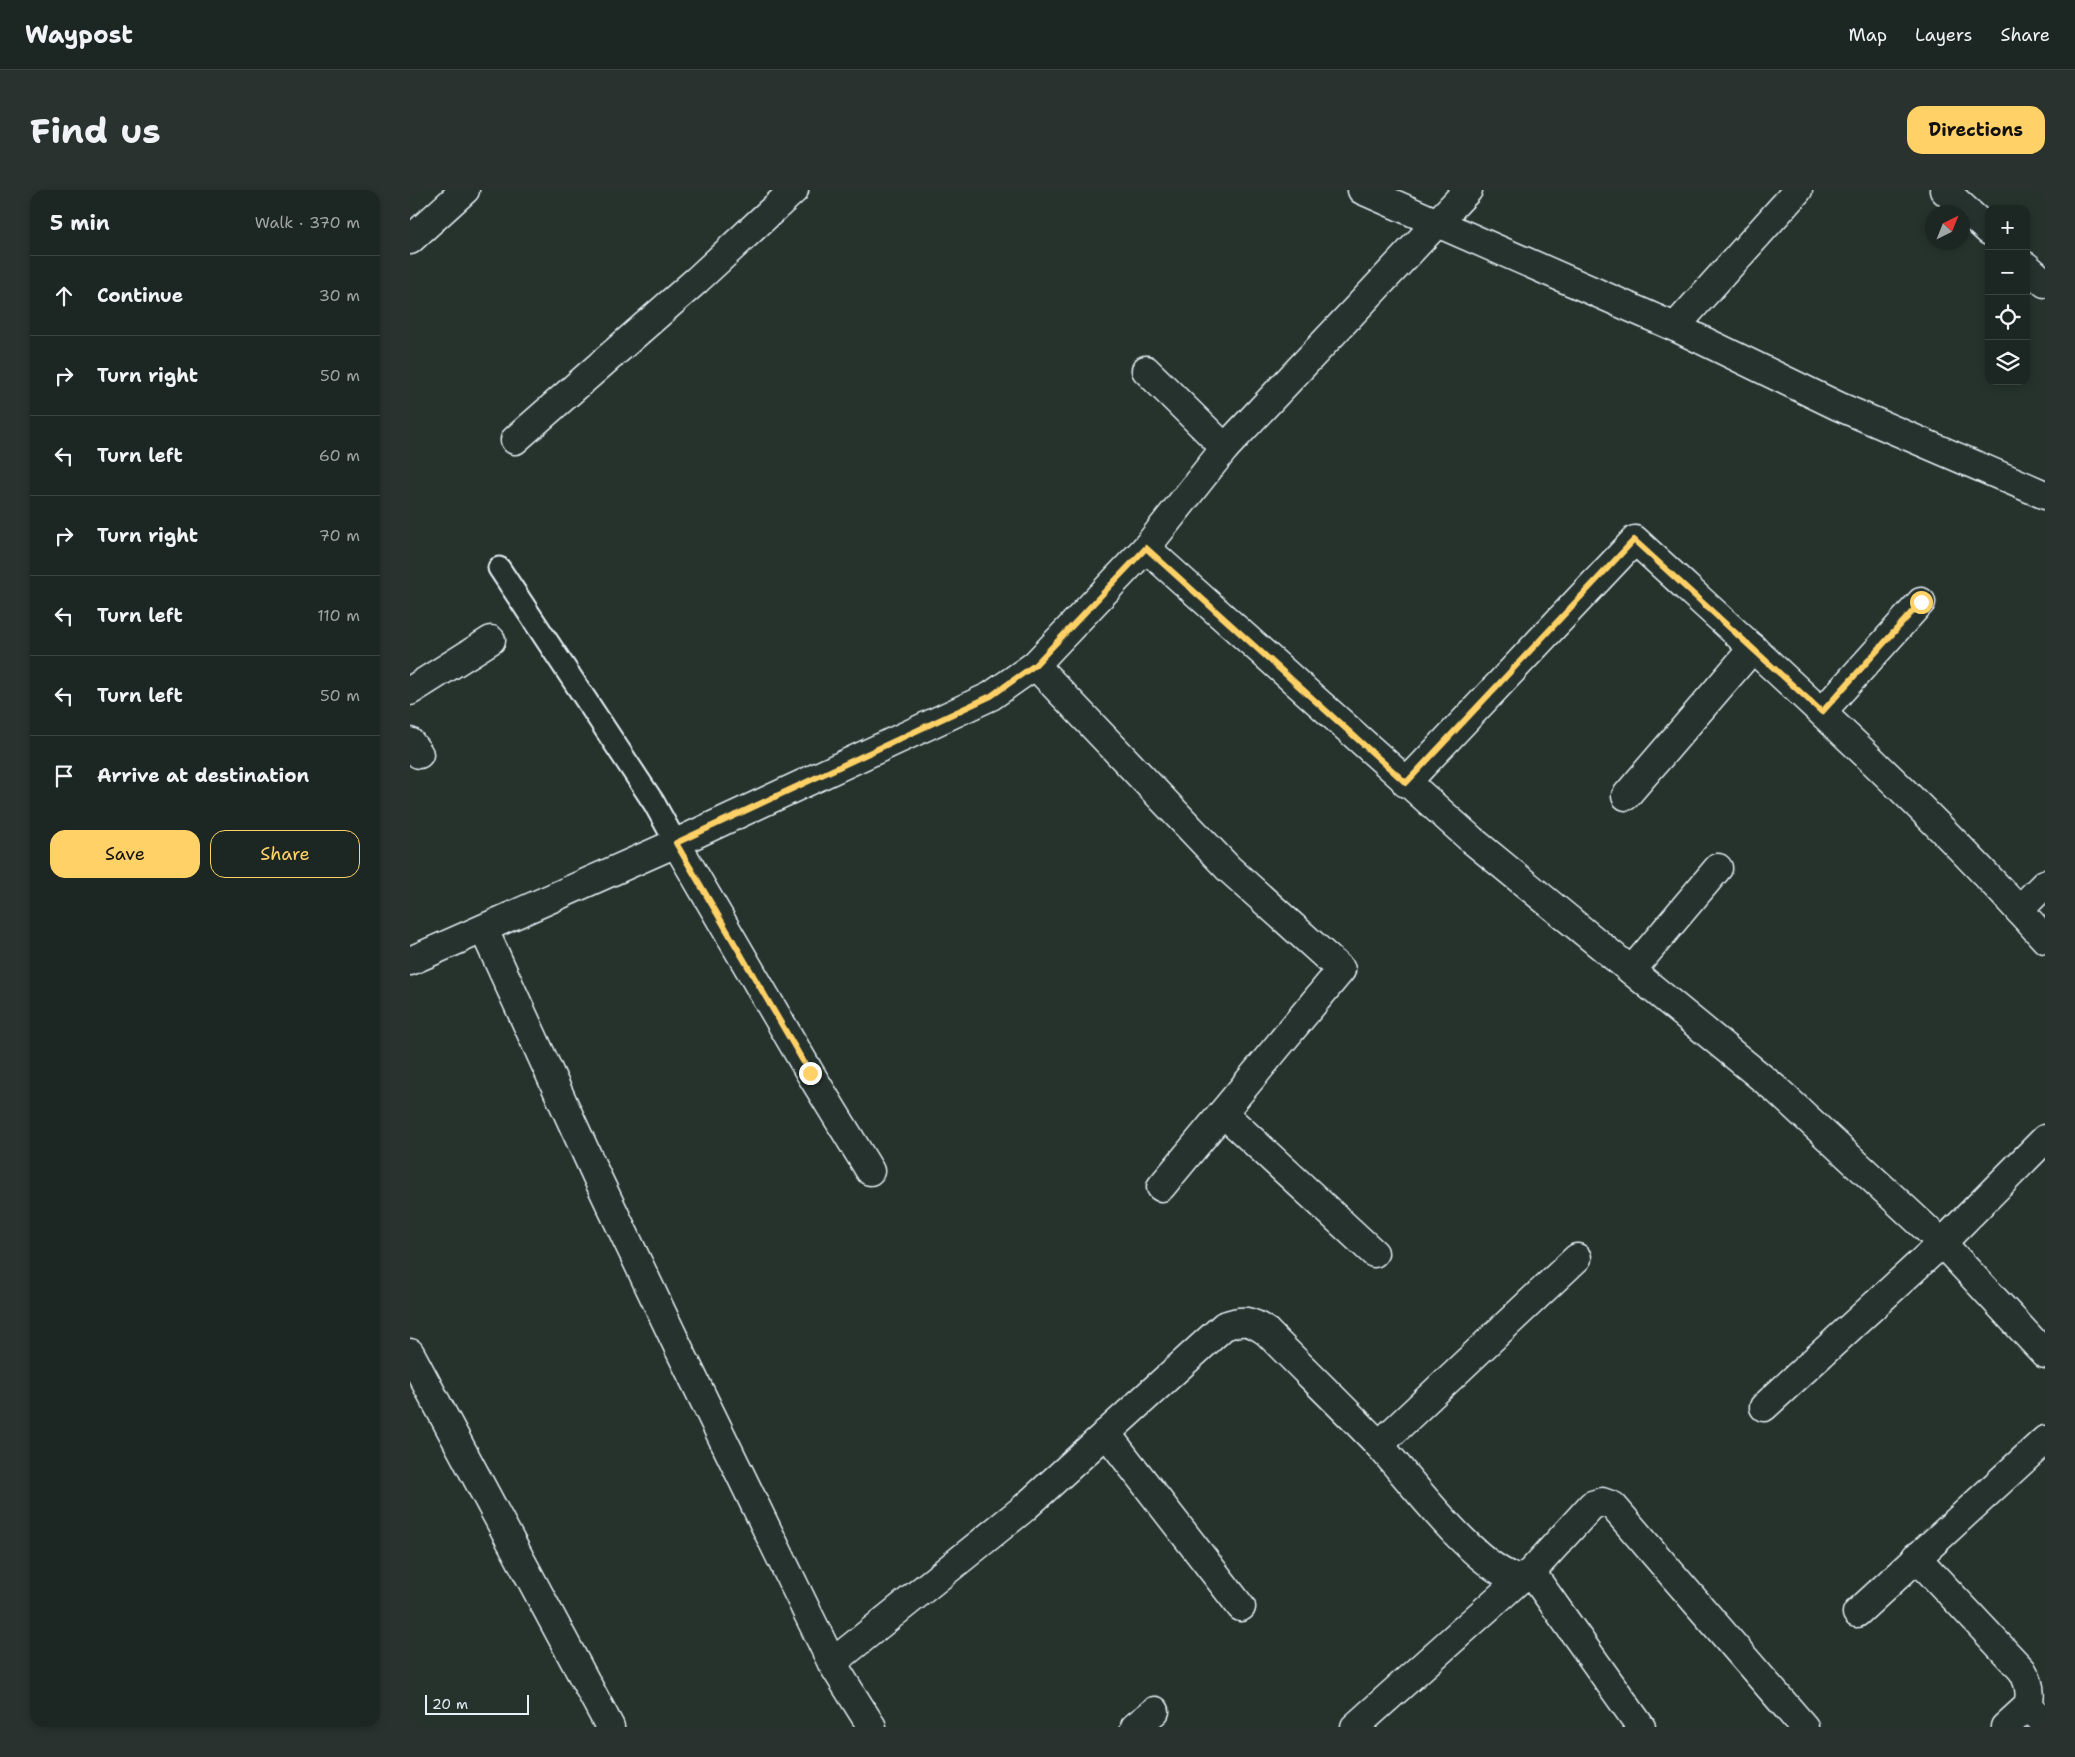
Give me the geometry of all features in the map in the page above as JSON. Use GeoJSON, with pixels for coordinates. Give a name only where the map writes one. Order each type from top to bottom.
{"type":"FeatureCollection","features":[{"type":"Feature","properties":{"kind":"street"},"geometry":{"type":"LineString","coordinates":[[410,240],[465,190]]}},
{"type":"Feature","properties":{"kind":"street"},"geometry":{"type":"LineString","coordinates":[[515,440],[697,280],[794,190]]}},
{"type":"Feature","properties":{"kind":"street"},"geometry":{"type":"LineString","coordinates":[[1362,190],[1675,326],[1838,406],[2045,495]]}},
{"type":"Feature","properties":{"kind":"street"},"geometry":{"type":"LineString","coordinates":[[410,962],[676,843],[991,696],[1035,665],[1146,548],[1225,448],[1468,190]]}},
{"type":"Feature","properties":{"kind":"street"},"geometry":{"type":"LineString","coordinates":[[1675,326],[1798,190]]}},
{"type":"Feature","properties":{"kind":"street"},"geometry":{"type":"LineString","coordinates":[[1944,190],[1985,227]]}},
{"type":"Feature","properties":{"kind":"street"},"geometry":{"type":"LineString","coordinates":[[2030,270],[2045,283]]}},
{"type":"Feature","properties":{"kind":"street"},"geometry":{"type":"LineString","coordinates":[[1146,370],[1225,448]]}},
{"type":"Feature","properties":{"kind":"street"},"geometry":{"type":"LineString","coordinates":[[1406,783],[1634,540],[1822,712],[1980,868],[2045,939]]}},
{"type":"Feature","properties":{"kind":"street"},"geometry":{"type":"LineString","coordinates":[[1146,548],[1406,783],[1778,1091],[1942,1243],[2045,1354]]}},
{"type":"Feature","properties":{"kind":"street"},"geometry":{"type":"LineString","coordinates":[[1822,712],[1921,602]]}},
{"type":"Feature","properties":{"kind":"street"},"geometry":{"type":"LineString","coordinates":[[410,691],[491,640]]}},
{"type":"Feature","properties":{"kind":"street"},"geometry":{"type":"LineString","coordinates":[[1626,796],[1753,648]]}},
{"type":"Feature","properties":{"kind":"street"},"geometry":{"type":"LineString","coordinates":[[1035,665],[1228,868],[1342,970],[1162,1187]]}},
{"type":"Feature","properties":{"kind":"street"},"geometry":{"type":"LineString","coordinates":[[676,843],[870,1172]]}},
{"type":"Feature","properties":{"kind":"street"},"geometry":{"type":"LineString","coordinates":[[1632,970],[1718,868]]}},
{"type":"Feature","properties":{"kind":"street"},"geometry":{"type":"LineString","coordinates":[[2019,910],[2045,884]]}},
{"type":"Feature","properties":{"kind":"street"},"geometry":{"type":"LineString","coordinates":[[484,930],[601,1186],[832,1663],[872,1727]]}},
{"type":"Feature","properties":{"kind":"street"},"geometry":{"type":"LineString","coordinates":[[1222,1113],[1374,1253]]}},
{"type":"Feature","properties":{"kind":"street"},"geometry":{"type":"LineString","coordinates":[[1764,1407],[1942,1243],[2045,1139]]}},
{"type":"Feature","properties":{"kind":"street"},"geometry":{"type":"LineString","coordinates":[[1379,1445],[1577,1258]]}},
{"type":"Feature","properties":{"kind":"street"},"geometry":{"type":"LineString","coordinates":[[832,1663],[1023,1509],[1224,1326],[1236,1322],[1253,1322],[1267,1332],[1379,1445],[1472,1550],[1492,1566],[1512,1578],[1525,1575]]}},
{"type":"Feature","properties":{"kind":"street"},"geometry":{"type":"LineString","coordinates":[[410,1352],[610,1727]]}},
{"type":"Feature","properties":{"kind":"street"},"geometry":{"type":"LineString","coordinates":[[1106,1433],[1241,1607]]}},
{"type":"Feature","properties":{"kind":"street"},"geometry":{"type":"LineString","coordinates":[[1857,1613],[2045,1440]]}},
{"type":"Feature","properties":{"kind":"street"},"geometry":{"type":"LineString","coordinates":[[1355,1727],[1525,1575],[1592,1505],[1602,1502],[1613,1506],[1804,1727]]}},
{"type":"Feature","properties":{"kind":"street"},"geometry":{"type":"LineString","coordinates":[[1916,1557],[2022,1670],[2030,1689],[2036,1714],[2004,1727]]}},
{"type":"Feature","properties":{"kind":"street"},"geometry":{"type":"LineString","coordinates":[[1525,1575],[1642,1727]]}},
{"type":"Feature","properties":{"kind":"lane"},"geometry":{"type":"LineString","coordinates":[[499,568],[654,804],[676,843]]}},
{"type":"Feature","properties":{"kind":"route"},"geometry":{"type":"LineString","coordinates":[[810,1073],[676,843],[991,696],[1035,665],[1146,548],[1406,783],[1634,540],[1822,712],[1921,602]]}}]}
